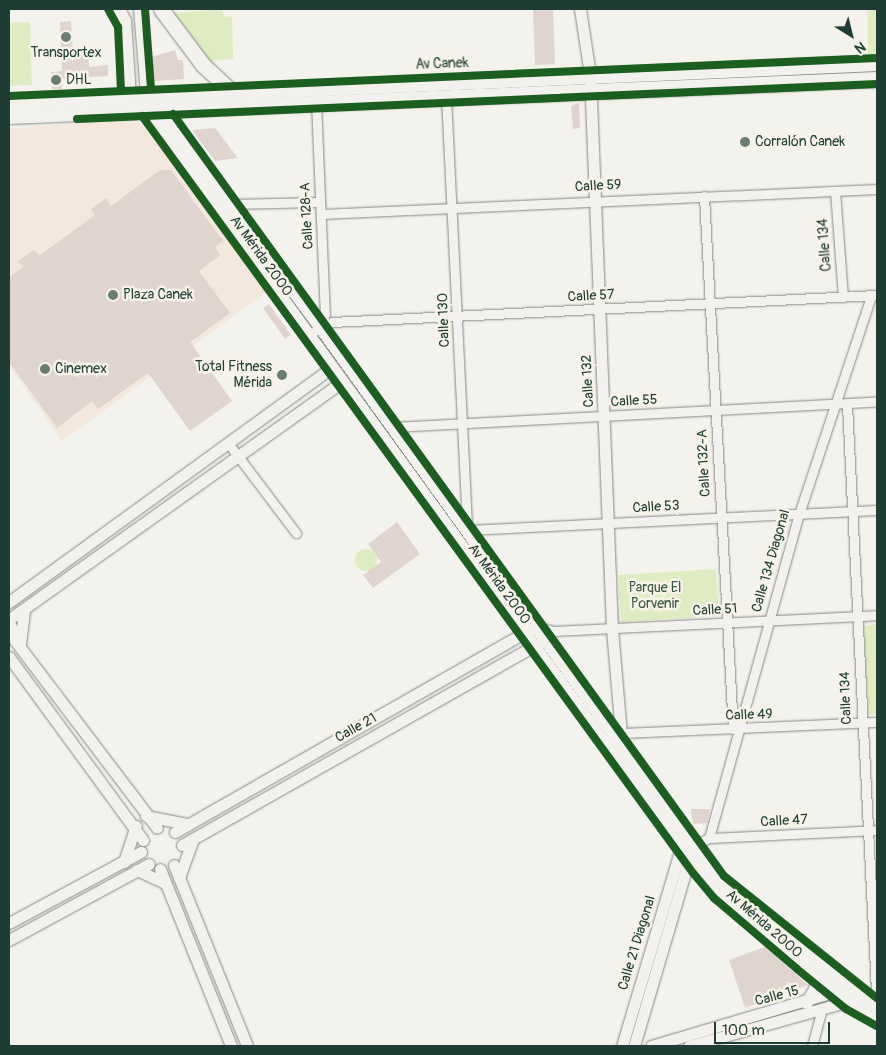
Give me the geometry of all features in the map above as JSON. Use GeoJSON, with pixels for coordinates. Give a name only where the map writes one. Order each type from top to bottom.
{"type":"FeatureCollection","features":[{"type":"Feature","properties":{"kind":"main road"},"geometry":{"type":"LineString","coordinates":[[119,9],[125,21],[130,96]]}},
{"type":"Feature","properties":{"kind":"main road"},"geometry":{"type":"LineString","coordinates":[[140,9],[146,102],[343,381],[536,626],[549,635],[687,847],[728,890],[877,1007]]}},
{"type":"Feature","properties":{"kind":"main road"},"geometry":{"type":"LineString","coordinates":[[161,9],[203,65],[232,92]]}},
{"type":"Feature","properties":{"kind":"main road"},"geometry":{"type":"LineString","coordinates":[[9,116],[232,92],[518,85],[588,90],[631,81],[877,63]]}},
{"type":"Feature","properties":{"kind":"main road"},"geometry":{"type":"LineString","coordinates":[[9,102],[130,96],[161,109],[446,96],[590,74],[631,81],[877,79]]}},
{"type":"Feature","properties":{"kind":"main road"},"geometry":{"type":"LineString","coordinates":[[161,109],[392,427],[524,633],[615,738]]}},
{"type":"Feature","properties":{"kind":"main road"},"geometry":{"type":"LineString","coordinates":[[687,847],[689,859],[717,896],[877,1022]]}},
{"type":"Feature","properties":{"kind":"main road"},"geometry":{"type":"LineString","coordinates":[[807,1003],[817,986],[814,974]]}},
{"type":"Feature","properties":{"kind":"street","name":"Calle 132"},"geometry":{"type":"LineString","coordinates":[[579,9],[590,74],[588,90],[610,524],[615,738]]}},
{"type":"Feature","properties":{"kind":"street","name":"Calle 130"},"geometry":{"type":"LineString","coordinates":[[446,96],[453,208],[462,423],[462,534]]}},
{"type":"Feature","properties":{"kind":"street","name":"Calle 128-A"},"geometry":{"type":"LineString","coordinates":[[316,102],[326,314],[320,327]]}},
{"type":"Feature","properties":{"kind":"street","name":"Calle 59"},"geometry":{"type":"LineString","coordinates":[[321,214],[594,200],[877,189]]}},
{"type":"Feature","properties":{"kind":"street","name":"Calle 134"},"geometry":{"type":"LineString","coordinates":[[835,191],[842,297]]}},
{"type":"Feature","properties":{"kind":"street","name":"Calle 132-A"},"geometry":{"type":"LineString","coordinates":[[704,196],[726,623],[736,729]]}},
{"type":"Feature","properties":{"kind":"street"},"geometry":{"type":"LineString","coordinates":[[231,204],[320,202]]}},
{"type":"Feature","properties":{"kind":"street","name":"Calle 57"},"geometry":{"type":"LineString","coordinates":[[310,335],[320,327],[332,322],[874,296]]}},
{"type":"Feature","properties":{"kind":"street","name":"Calle 134 Diagonal"},"geometry":{"type":"LineString","coordinates":[[709,838],[736,729],[799,514],[833,404],[874,296]]}},
{"type":"Feature","properties":{"kind":"street"},"geometry":{"type":"LineString","coordinates":[[10,600],[333,367]]}},
{"type":"Feature","properties":{"kind":"street"},"geometry":{"type":"LineString","coordinates":[[247,1046],[174,865],[182,845],[175,832],[157,828],[146,816],[21,649],[10,622],[24,609],[343,381]]}},
{"type":"Feature","properties":{"kind":"street","name":"Calle 55"},"geometry":{"type":"LineString","coordinates":[[392,427],[877,402]]}},
{"type":"Feature","properties":{"kind":"street","name":"Calle 134"},"geometry":{"type":"LineString","coordinates":[[847,404],[861,723],[873,830],[877,991]]}},
{"type":"Feature","properties":{"kind":"street"},"geometry":{"type":"LineString","coordinates":[[228,443],[296,533]]}},
{"type":"Feature","properties":{"kind":"street","name":"Calle 53"},"geometry":{"type":"LineString","coordinates":[[462,534],[877,510]]}},
{"type":"Feature","properties":{"kind":"street"},"geometry":{"type":"LineString","coordinates":[[21,649],[24,609]]}},
{"type":"Feature","properties":{"kind":"street","name":"Calle 51"},"geometry":{"type":"LineString","coordinates":[[549,635],[612,629],[877,615]]}},
{"type":"Feature","properties":{"kind":"street","name":"Calle 21"},"geometry":{"type":"LineString","coordinates":[[175,832],[536,626]]}},
{"type":"Feature","properties":{"kind":"street","name":"Calle 21"},"geometry":{"type":"LineString","coordinates":[[182,845],[534,646],[549,635]]}},
{"type":"Feature","properties":{"kind":"street"},"geometry":{"type":"LineString","coordinates":[[10,660],[136,826],[149,864],[160,869],[174,865]]}},
{"type":"Feature","properties":{"kind":"street","name":"Calle 49"},"geometry":{"type":"LineString","coordinates":[[615,738],[736,729],[877,722]]}},
{"type":"Feature","properties":{"kind":"street"},"geometry":{"type":"LineString","coordinates":[[70,739],[81,730]]}},
{"type":"Feature","properties":{"kind":"street"},"geometry":{"type":"LineString","coordinates":[[348,734],[355,746]]}},
{"type":"Feature","properties":{"kind":"street"},"geometry":{"type":"LineString","coordinates":[[146,816],[188,824]]}},
{"type":"Feature","properties":{"kind":"street"},"geometry":{"type":"LineString","coordinates":[[124,862],[136,826]]}},
{"type":"Feature","properties":{"kind":"street"},"geometry":{"type":"LineString","coordinates":[[9,923],[124,862],[142,846],[157,828]]}},
{"type":"Feature","properties":{"kind":"street","name":"Calle 47"},"geometry":{"type":"LineString","coordinates":[[687,847],[709,838],[873,830]]}},
{"type":"Feature","properties":{"kind":"street"},"geometry":{"type":"LineString","coordinates":[[179,878],[193,839]]}},
{"type":"Feature","properties":{"kind":"street","name":"Calle 21 Diagonal"},"geometry":{"type":"LineString","coordinates":[[622,1046],[687,847]]}},
{"type":"Feature","properties":{"kind":"street","name":"Calle 21 Diagonal"},"geometry":{"type":"LineString","coordinates":[[634,1046],[689,859]]}},
{"type":"Feature","properties":{"kind":"street"},"geometry":{"type":"LineString","coordinates":[[9,940],[149,864]]}},
{"type":"Feature","properties":{"kind":"street"},"geometry":{"type":"LineString","coordinates":[[160,869],[231,1046]]}},
{"type":"Feature","properties":{"kind":"street"},"geometry":{"type":"LineString","coordinates":[[137,870],[165,883]]}},
{"type":"Feature","properties":{"kind":"street","name":"Calle 15"},"geometry":{"type":"LineString","coordinates":[[689,1046],[822,1009],[844,996],[850,986]]}},
{"type":"Feature","properties":{"kind":"street"},"geometry":{"type":"LineString","coordinates":[[864,997],[877,991]]}},
{"type":"Feature","properties":{"kind":"street","name":"Calle 15"},"geometry":{"type":"LineString","coordinates":[[651,1046],[807,1003],[844,996],[864,997]]}},
{"type":"Feature","properties":{"kind":"street"},"geometry":{"type":"LineString","coordinates":[[218,1014],[232,1009]]}},
{"type":"Feature","properties":{"kind":"street"},"geometry":{"type":"LineString","coordinates":[[810,1046],[822,1009]]}},
{"type":"Feature","properties":{"kind":"shaded area","name":"Plaza Canek"},"geometry":{"type":"Polygon","coordinates":[[[126,119],[144,126],[267,292],[62,441],[9,366],[9,129],[126,119]]]}},
{"type":"Feature","properties":{"kind":"green space"},"geometry":{"type":"Polygon","coordinates":[[[222,9],[224,17],[232,16],[233,59],[209,61],[174,13],[222,9]]]}},
{"type":"Feature","properties":{"kind":"green space"},"geometry":{"type":"Polygon","coordinates":[[[867,9],[877,9],[877,54],[868,54],[867,9]]]}},
{"type":"Feature","properties":{"kind":"green space"},"geometry":{"type":"Polygon","coordinates":[[[30,22],[32,85],[9,86],[9,23],[30,22]]]}},
{"type":"Feature","properties":{"kind":"green space"},"geometry":{"type":"Polygon","coordinates":[[[366,549],[374,552],[377,560],[374,568],[366,571],[358,568],[355,560],[358,552],[366,549]]]}},
{"type":"Feature","properties":{"kind":"green space","name":"Parque El Porvenir"},"geometry":{"type":"Polygon","coordinates":[[[716,569],[719,616],[621,622],[618,575],[716,569]]]}},
{"type":"Feature","properties":{"kind":"green space"},"geometry":{"type":"Polygon","coordinates":[[[877,624],[877,714],[868,715],[864,626],[877,624]]]}},
{"type":"Feature","properties":{"kind":"building"},"geometry":{"type":"Polygon","coordinates":[[[553,9],[555,64],[535,65],[533,10],[553,9]]]}},
{"type":"Feature","properties":{"kind":"building","name":"Transportex"},"geometry":{"type":"Polygon","coordinates":[[[71,21],[73,52],[88,52],[89,67],[108,65],[108,76],[61,79],[62,89],[52,89],[51,72],[62,71],[60,22],[71,21]]]}},
{"type":"Feature","properties":{"kind":"building"},"geometry":{"type":"Polygon","coordinates":[[[175,50],[178,60],[183,60],[184,79],[154,81],[152,57],[175,50]]]}},
{"type":"Feature","properties":{"kind":"building"},"geometry":{"type":"Polygon","coordinates":[[[579,103],[580,128],[573,129],[571,106],[579,103]]]}},
{"type":"Feature","properties":{"kind":"building"},"geometry":{"type":"Polygon","coordinates":[[[215,128],[238,158],[215,161],[192,130],[215,128]]]}},
{"type":"Feature","properties":{"kind":"building","name":"Plaza Canek"},"geometry":{"type":"Polygon","coordinates":[[[160,170],[171,170],[223,241],[215,247],[220,255],[199,271],[230,313],[190,342],[232,401],[190,431],[148,373],[98,409],[92,401],[57,428],[9,362],[9,277],[23,267],[18,261],[34,250],[39,256],[95,215],[91,209],[106,198],[111,206],[160,170]]]}},
{"type":"Feature","properties":{"kind":"building"},"geometry":{"type":"Polygon","coordinates":[[[269,304],[291,335],[285,339],[263,308],[269,304]]]}},
{"type":"Feature","properties":{"kind":"building"},"geometry":{"type":"Polygon","coordinates":[[[397,522],[420,554],[373,588],[363,575],[381,562],[368,544],[397,522]]]}},
{"type":"Feature","properties":{"kind":"building"},"geometry":{"type":"Polygon","coordinates":[[[691,809],[710,809],[707,823],[693,824],[691,809]]]}},
{"type":"Feature","properties":{"kind":"building"},"geometry":{"type":"Polygon","coordinates":[[[765,947],[808,985],[745,1008],[729,960],[765,947]]]}},
{"type":"Feature","properties":{"kind":"cycle path"},"geometry":{"type":"LineString","coordinates":[[108,9],[118,27],[121,91]]}},
{"type":"Feature","properties":{"kind":"cycle path"},"geometry":{"type":"LineString","coordinates":[[145,9],[151,89]]}},
{"type":"Feature","properties":{"kind":"cycle path","name":"Av Canek"},"geometry":{"type":"LineString","coordinates":[[9,96],[877,58]]}},
{"type":"Feature","properties":{"kind":"cycle path"},"geometry":{"type":"LineString","coordinates":[[77,119],[877,84]]}},
{"type":"Feature","properties":{"kind":"cycle path","name":"Av Mérida 2000"},"geometry":{"type":"LineString","coordinates":[[173,114],[724,876],[877,998]]}},
{"type":"Feature","properties":{"kind":"cycle path","name":"Av Mérida 2000"},"geometry":{"type":"LineString","coordinates":[[142,116],[693,873],[714,898],[797,969],[846,1009],[877,1026]]}},
{"type":"Feature","properties":{"kind":"place","name":"Transportex"},"geometry":{"type":"Point","coordinates":[66,37]}},
{"type":"Feature","properties":{"kind":"place","name":"DHL"},"geometry":{"type":"Point","coordinates":[56,80]}},
{"type":"Feature","properties":{"kind":"place","name":"Corralón Canek"},"geometry":{"type":"Point","coordinates":[745,142]}},
{"type":"Feature","properties":{"kind":"place","name":"Plaza Canek"},"geometry":{"type":"Point","coordinates":[113,295]}},
{"type":"Feature","properties":{"kind":"place","name":"Cinemex"},"geometry":{"type":"Point","coordinates":[45,369]}},
{"type":"Feature","properties":{"kind":"place","name":"Total Fitness Mérida"},"geometry":{"type":"Point","coordinates":[282,375]}}]}
